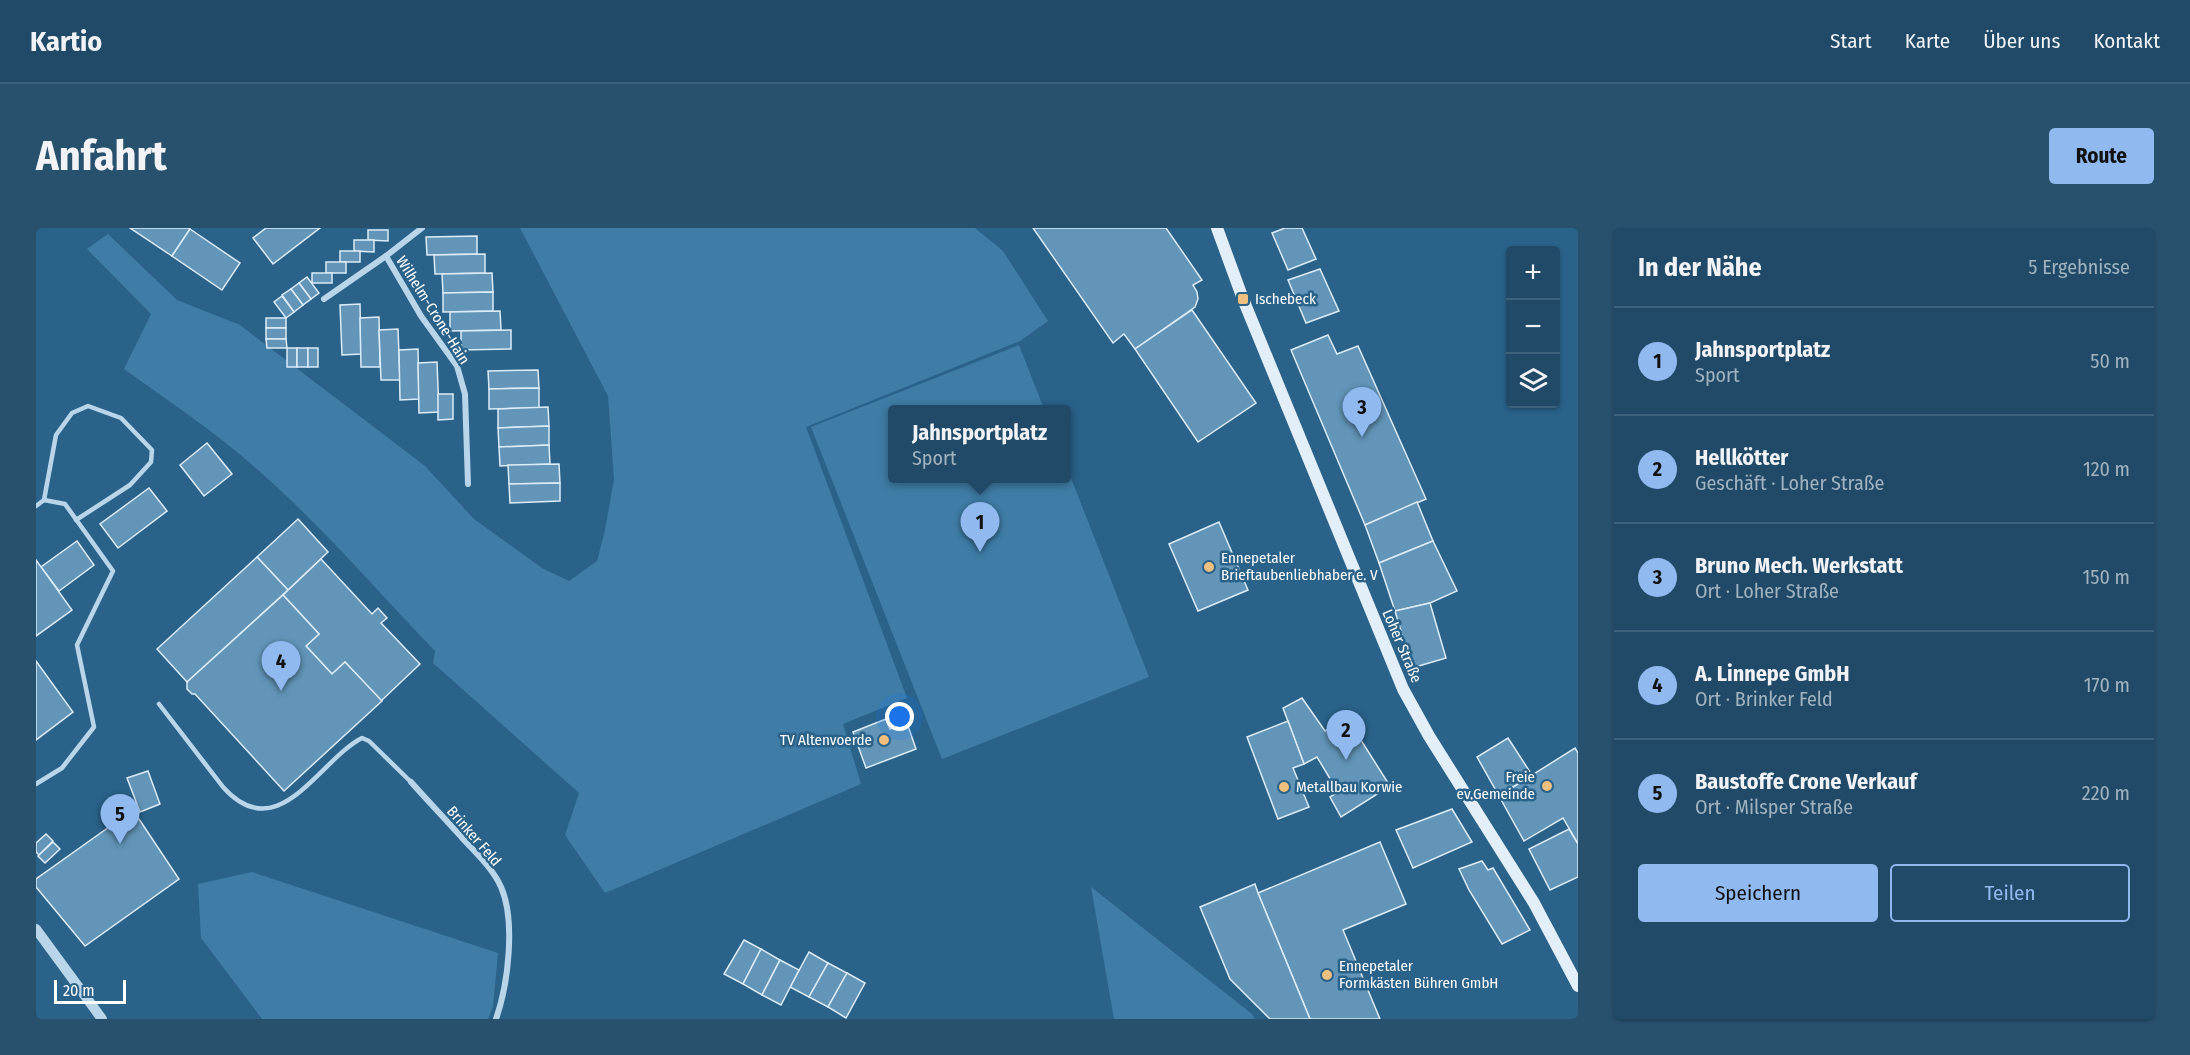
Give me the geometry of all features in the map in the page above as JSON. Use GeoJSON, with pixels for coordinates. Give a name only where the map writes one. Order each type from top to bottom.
{"type":"FeatureCollection","features":[{"type":"Feature","properties":{"kind":"main road","name":"Loher Straße"},"geometry":{"type":"LineString","coordinates":[[1217,228],[1243,299],[1403,689],[1429,736],[1523,885],[1578,986]]}},
{"type":"Feature","properties":{"kind":"street","name":"Wilhelm-Crone-Hain"},"geometry":{"type":"LineString","coordinates":[[324,299],[422,228]]}},
{"type":"Feature","properties":{"kind":"street","name":"Wilhelm-Crone-Hain"},"geometry":{"type":"LineString","coordinates":[[386,256],[421,316],[457,366],[465,394],[468,484]]}},
{"type":"Feature","properties":{"kind":"street","name":"Brinker Feld"},"geometry":{"type":"LineString","coordinates":[[411,782],[484,861],[501,887],[507,909],[507,975],[503,999],[496,1019]]}},
{"type":"Feature","properties":{"kind":"street"},"geometry":{"type":"LineString","coordinates":[[36,929],[102,1019]]}},
{"type":"Feature","properties":{"kind":"lane"},"geometry":{"type":"LineString","coordinates":[[45,500],[56,435],[72,413],[88,406],[121,418],[152,450],[151,462],[130,485],[76,520]]}},
{"type":"Feature","properties":{"kind":"lane"},"geometry":{"type":"LineString","coordinates":[[36,506],[45,500],[65,504],[113,571],[77,645],[94,726],[62,768],[36,784]]}},
{"type":"Feature","properties":{"kind":"lane"},"geometry":{"type":"LineString","coordinates":[[159,704],[223,787],[248,805],[268,807],[289,800],[362,738],[369,741],[411,782]]}},
{"type":"Feature","properties":{"kind":"shaded area"},"geometry":{"type":"Polygon","coordinates":[[[520,228],[975,228],[1003,251],[1048,321],[1020,341],[806,427],[907,698],[843,724],[861,784],[605,893],[565,835],[579,793],[433,663],[435,651],[327,536],[282,492],[227,444],[124,369],[151,314],[87,249],[108,234],[177,300],[240,325],[425,466],[474,519],[542,568],[569,581],[597,561],[605,530],[614,479],[608,396],[520,228]]]}},
{"type":"Feature","properties":{"kind":"shaded area"},"geometry":{"type":"Polygon","coordinates":[[[1019,345],[1042,405],[888,405],[888,483],[1071,483],[1071,478],[1149,677],[942,759],[811,427],[1019,345]]]}},
{"type":"Feature","properties":{"kind":"shaded area"},"geometry":{"type":"Polygon","coordinates":[[[252,872],[498,953],[493,1007],[488,1019],[262,1019],[201,938],[198,884],[252,872]]]}},
{"type":"Feature","properties":{"kind":"shaded area"},"geometry":{"type":"Polygon","coordinates":[[[1091,887],[1252,1014],[1255,1019],[1114,1019],[1091,887]]]}},
{"type":"Feature","properties":{"kind":"building"},"geometry":{"type":"Polygon","coordinates":[[[130,228],[189,228],[190,229],[172,256],[130,228]]]}},
{"type":"Feature","properties":{"kind":"building"},"geometry":{"type":"Polygon","coordinates":[[[266,228],[320,228],[273,264],[253,238],[266,228]]]}},
{"type":"Feature","properties":{"kind":"building"},"geometry":{"type":"Polygon","coordinates":[[[1033,228],[1166,228],[1202,280],[1193,285],[1198,299],[1195,307],[1135,349],[1124,334],[1113,343],[1033,228]]]}},
{"type":"Feature","properties":{"kind":"building"},"geometry":{"type":"Polygon","coordinates":[[[1285,228],[1302,228],[1316,259],[1288,270],[1272,233],[1285,228]]]}},
{"type":"Feature","properties":{"kind":"building"},"geometry":{"type":"Polygon","coordinates":[[[190,229],[240,263],[222,290],[172,256],[190,229]]]}},
{"type":"Feature","properties":{"kind":"building"},"geometry":{"type":"Polygon","coordinates":[[[368,230],[388,230],[388,241],[368,240],[368,230]]]}},
{"type":"Feature","properties":{"kind":"building"},"geometry":{"type":"Polygon","coordinates":[[[477,236],[477,254],[427,255],[426,237],[477,236]]]}},
{"type":"Feature","properties":{"kind":"building"},"geometry":{"type":"Polygon","coordinates":[[[354,240],[374,240],[374,252],[354,251],[354,240]]]}},
{"type":"Feature","properties":{"kind":"building"},"geometry":{"type":"Polygon","coordinates":[[[340,251],[360,251],[360,262],[340,262],[340,251]]]}},
{"type":"Feature","properties":{"kind":"building"},"geometry":{"type":"Polygon","coordinates":[[[485,254],[485,273],[435,274],[434,255],[485,254]]]}},
{"type":"Feature","properties":{"kind":"building"},"geometry":{"type":"Polygon","coordinates":[[[326,262],[346,262],[346,273],[326,273],[326,262]]]}},
{"type":"Feature","properties":{"kind":"building"},"geometry":{"type":"Polygon","coordinates":[[[1320,269],[1339,311],[1306,323],[1288,280],[1320,269]]]}},
{"type":"Feature","properties":{"kind":"building"},"geometry":{"type":"Polygon","coordinates":[[[312,273],[332,273],[332,283],[312,283],[312,273]]]}},
{"type":"Feature","properties":{"kind":"building"},"geometry":{"type":"Polygon","coordinates":[[[492,273],[493,292],[443,293],[442,274],[492,273]]]}},
{"type":"Feature","properties":{"kind":"building"},"geometry":{"type":"Polygon","coordinates":[[[307,277],[319,293],[311,299],[299,283],[307,277]]]}},
{"type":"Feature","properties":{"kind":"building"},"geometry":{"type":"Polygon","coordinates":[[[299,283],[311,299],[303,305],[291,289],[299,283]]]}},
{"type":"Feature","properties":{"kind":"building"},"geometry":{"type":"Polygon","coordinates":[[[291,289],[303,305],[294,312],[282,295],[291,289]]]}},
{"type":"Feature","properties":{"kind":"building"},"geometry":{"type":"Polygon","coordinates":[[[493,292],[493,311],[443,312],[443,293],[493,292]]]}},
{"type":"Feature","properties":{"kind":"building"},"geometry":{"type":"Polygon","coordinates":[[[282,296],[294,312],[286,318],[274,302],[282,296]]]}},
{"type":"Feature","properties":{"kind":"building"},"geometry":{"type":"Polygon","coordinates":[[[360,304],[361,354],[342,355],[340,305],[360,304]]]}},
{"type":"Feature","properties":{"kind":"building"},"geometry":{"type":"Polygon","coordinates":[[[1192,310],[1256,403],[1198,442],[1135,349],[1192,310]]]}},
{"type":"Feature","properties":{"kind":"building"},"geometry":{"type":"Polygon","coordinates":[[[500,311],[501,330],[450,331],[450,312],[500,311]]]}},
{"type":"Feature","properties":{"kind":"building"},"geometry":{"type":"Polygon","coordinates":[[[379,317],[380,367],[361,367],[360,318],[379,317]]]}},
{"type":"Feature","properties":{"kind":"building"},"geometry":{"type":"Polygon","coordinates":[[[266,318],[286,318],[286,328],[266,328],[266,318]]]}},
{"type":"Feature","properties":{"kind":"building"},"geometry":{"type":"Polygon","coordinates":[[[266,328],[286,328],[286,339],[266,339],[266,328]]]}},
{"type":"Feature","properties":{"kind":"building"},"geometry":{"type":"Polygon","coordinates":[[[398,329],[400,380],[381,380],[379,330],[398,329]]]}},
{"type":"Feature","properties":{"kind":"building"},"geometry":{"type":"Polygon","coordinates":[[[511,330],[511,349],[461,350],[461,331],[511,330]]]}},
{"type":"Feature","properties":{"kind":"building"},"geometry":{"type":"Polygon","coordinates":[[[1328,335],[1337,354],[1358,346],[1426,499],[1365,525],[1291,350],[1328,335]]]}},
{"type":"Feature","properties":{"kind":"building"},"geometry":{"type":"Polygon","coordinates":[[[266,339],[286,339],[287,348],[267,348],[266,339]]]}},
{"type":"Feature","properties":{"kind":"building"},"geometry":{"type":"Polygon","coordinates":[[[287,348],[297,348],[297,367],[287,367],[287,348]]]}},
{"type":"Feature","properties":{"kind":"building"},"geometry":{"type":"Polygon","coordinates":[[[297,348],[308,348],[308,367],[297,367],[297,348]]]}},
{"type":"Feature","properties":{"kind":"building"},"geometry":{"type":"Polygon","coordinates":[[[308,348],[318,348],[318,367],[308,367],[308,348]]]}},
{"type":"Feature","properties":{"kind":"building"},"geometry":{"type":"Polygon","coordinates":[[[418,349],[419,399],[400,400],[399,350],[418,349]]]}},
{"type":"Feature","properties":{"kind":"building"},"geometry":{"type":"Polygon","coordinates":[[[437,362],[439,412],[419,413],[418,363],[437,362]]]}},
{"type":"Feature","properties":{"kind":"building"},"geometry":{"type":"Polygon","coordinates":[[[538,370],[539,388],[489,389],[488,371],[538,370]]]}},
{"type":"Feature","properties":{"kind":"building"},"geometry":{"type":"Polygon","coordinates":[[[539,388],[539,408],[489,409],[489,389],[539,388]]]}},
{"type":"Feature","properties":{"kind":"building"},"geometry":{"type":"Polygon","coordinates":[[[438,394],[453,394],[453,419],[438,420],[438,394]]]}},
{"type":"Feature","properties":{"kind":"building"},"geometry":{"type":"Polygon","coordinates":[[[548,407],[549,426],[498,428],[498,409],[548,407]]]}},
{"type":"Feature","properties":{"kind":"building"},"geometry":{"type":"Polygon","coordinates":[[[549,426],[549,445],[499,447],[498,428],[549,426]]]}},
{"type":"Feature","properties":{"kind":"building"},"geometry":{"type":"Polygon","coordinates":[[[207,443],[232,474],[204,496],[180,465],[207,443]]]}},
{"type":"Feature","properties":{"kind":"building"},"geometry":{"type":"Polygon","coordinates":[[[549,445],[550,464],[500,466],[499,447],[549,445]]]}},
{"type":"Feature","properties":{"kind":"building"},"geometry":{"type":"Polygon","coordinates":[[[559,464],[560,483],[509,484],[508,465],[559,464]]]}},
{"type":"Feature","properties":{"kind":"building"},"geometry":{"type":"Polygon","coordinates":[[[560,483],[560,501],[510,503],[509,484],[560,483]]]}},
{"type":"Feature","properties":{"kind":"building"},"geometry":{"type":"Polygon","coordinates":[[[149,488],[167,511],[118,548],[100,524],[149,488]]]}},
{"type":"Feature","properties":{"kind":"building"},"geometry":{"type":"Polygon","coordinates":[[[1417,502],[1433,541],[1379,563],[1365,525],[1417,502]]]}},
{"type":"Feature","properties":{"kind":"building"},"geometry":{"type":"Polygon","coordinates":[[[298,519],[328,552],[288,590],[257,557],[298,519]]]}},
{"type":"Feature","properties":{"kind":"building","name":"Ennepetaler Brieftaubenliebhaber e. V"},"geometry":{"type":"Polygon","coordinates":[[[1219,522],[1248,590],[1198,611],[1169,544],[1219,522]]]}},
{"type":"Feature","properties":{"kind":"building"},"geometry":{"type":"Polygon","coordinates":[[[77,541],[94,565],[59,591],[41,567],[77,541]]]}},
{"type":"Feature","properties":{"kind":"building"},"geometry":{"type":"Polygon","coordinates":[[[1433,541],[1457,591],[1430,603],[1395,611],[1379,563],[1433,541]]]}},
{"type":"Feature","properties":{"kind":"building"},"geometry":{"type":"Polygon","coordinates":[[[257,557],[288,590],[187,682],[157,649],[257,557]]]}},
{"type":"Feature","properties":{"kind":"building"},"geometry":{"type":"Polygon","coordinates":[[[321,559],[372,614],[378,608],[387,618],[381,623],[420,664],[381,701],[345,662],[332,674],[306,646],[319,634],[283,595],[321,559]]]}},
{"type":"Feature","properties":{"kind":"building"},"geometry":{"type":"Polygon","coordinates":[[[36,560],[72,610],[36,636],[36,560]]]}},
{"type":"Feature","properties":{"kind":"building"},"geometry":{"type":"Polygon","coordinates":[[[283,595],[319,634],[306,646],[332,674],[345,662],[382,701],[284,791],[195,694],[187,689],[187,682],[283,595]]]}},
{"type":"Feature","properties":{"kind":"building"},"geometry":{"type":"Polygon","coordinates":[[[1430,603],[1446,658],[1412,668],[1395,611],[1430,603]]]}},
{"type":"Feature","properties":{"kind":"building"},"geometry":{"type":"Polygon","coordinates":[[[36,661],[73,712],[36,740],[36,661]]]}},
{"type":"Feature","properties":{"kind":"building"},"geometry":{"type":"Polygon","coordinates":[[[1302,698],[1325,731],[1347,718],[1390,786],[1341,817],[1330,797],[1338,792],[1317,757],[1304,764],[1283,708],[1302,698]]]}},
{"type":"Feature","properties":{"kind":"building","name":"TV Altenvoerde"},"geometry":{"type":"Polygon","coordinates":[[[886,719],[890,729],[907,723],[916,749],[866,768],[853,732],[886,719]]]}},
{"type":"Feature","properties":{"kind":"building","name":"Metallbau Korwie"},"geometry":{"type":"Polygon","coordinates":[[[1288,721],[1304,764],[1293,768],[1309,807],[1278,819],[1247,737],[1288,721]]]}},
{"type":"Feature","properties":{"kind":"building"},"geometry":{"type":"Polygon","coordinates":[[[1508,738],[1532,775],[1499,796],[1477,757],[1508,738]]]}},
{"type":"Feature","properties":{"kind":"building","name":"Freie ev.Gemeinde"},"geometry":{"type":"Polygon","coordinates":[[[1575,748],[1578,753],[1578,844],[1563,818],[1524,841],[1499,796],[1575,748]]]}},
{"type":"Feature","properties":{"kind":"building"},"geometry":{"type":"Polygon","coordinates":[[[148,771],[160,804],[140,812],[127,778],[148,771]]]}},
{"type":"Feature","properties":{"kind":"building"},"geometry":{"type":"Polygon","coordinates":[[[1452,809],[1472,842],[1413,868],[1396,830],[1452,809]]]}},
{"type":"Feature","properties":{"kind":"building"},"geometry":{"type":"Polygon","coordinates":[[[133,810],[179,879],[85,946],[36,887],[36,879],[133,810]]]}},
{"type":"Feature","properties":{"kind":"building"},"geometry":{"type":"Polygon","coordinates":[[[1569,829],[1578,844],[1578,877],[1550,890],[1529,849],[1569,829]]]}},
{"type":"Feature","properties":{"kind":"building"},"geometry":{"type":"Polygon","coordinates":[[[46,834],[53,841],[39,855],[36,852],[36,843],[46,834]]]}},
{"type":"Feature","properties":{"kind":"building"},"geometry":{"type":"Polygon","coordinates":[[[53,842],[60,849],[45,863],[38,856],[53,842]]]}},
{"type":"Feature","properties":{"kind":"building","name":"Ennepetaler Formkästen Bühren GmbH"},"geometry":{"type":"Polygon","coordinates":[[[1380,842],[1406,904],[1343,930],[1380,1019],[1310,1019],[1258,893],[1380,842]]]}},
{"type":"Feature","properties":{"kind":"building"},"geometry":{"type":"Polygon","coordinates":[[[1482,861],[1488,870],[1493,868],[1530,930],[1502,944],[1459,869],[1482,861]]]}},
{"type":"Feature","properties":{"kind":"building"},"geometry":{"type":"Polygon","coordinates":[[[1255,884],[1310,1019],[1270,1019],[1230,979],[1200,907],[1255,884]]]}},
{"type":"Feature","properties":{"kind":"building"},"geometry":{"type":"Polygon","coordinates":[[[744,940],[761,949],[743,984],[724,974],[744,940]]]}},
{"type":"Feature","properties":{"kind":"building"},"geometry":{"type":"Polygon","coordinates":[[[761,949],[780,960],[762,995],[743,984],[761,949]]]}},
{"type":"Feature","properties":{"kind":"building"},"geometry":{"type":"Polygon","coordinates":[[[809,952],[828,963],[809,997],[790,987],[809,952]]]}},
{"type":"Feature","properties":{"kind":"building"},"geometry":{"type":"Polygon","coordinates":[[[780,960],[799,970],[781,1005],[762,995],[780,960]]]}},
{"type":"Feature","properties":{"kind":"building"},"geometry":{"type":"Polygon","coordinates":[[[828,963],[847,973],[828,1007],[809,997],[828,963]]]}},
{"type":"Feature","properties":{"kind":"building"},"geometry":{"type":"Polygon","coordinates":[[[847,973],[865,983],[846,1018],[828,1007],[847,973]]]}},
{"type":"Feature","properties":{"kind":"place","name":"Ischebeck"},"geometry":{"type":"Point","coordinates":[1243,299]}},
{"type":"Feature","properties":{"kind":"place","name":"Bruno Mech. Werkstatt"},"geometry":{"type":"Point","coordinates":[1362,437]}},
{"type":"Feature","properties":{"kind":"place","name":"Jahnsportplatz"},"geometry":{"type":"Point","coordinates":[980,552]}},
{"type":"Feature","properties":{"kind":"place","name":"Ennepetaler Brieftaubenliebhaber e. V"},"geometry":{"type":"Point","coordinates":[1209,567]}},
{"type":"Feature","properties":{"kind":"place","name":"A. Linnepe GmbH"},"geometry":{"type":"Point","coordinates":[281,691]}},
{"type":"Feature","properties":{"kind":"place","name":"TV Altenvoerde"},"geometry":{"type":"Point","coordinates":[884,740]}},
{"type":"Feature","properties":{"kind":"place","name":"Hellkötter"},"geometry":{"type":"Point","coordinates":[1346,760]}},
{"type":"Feature","properties":{"kind":"place","name":"Freie ev.Gemeinde"},"geometry":{"type":"Point","coordinates":[1547,786]}},
{"type":"Feature","properties":{"kind":"place","name":"Metallbau Korwie"},"geometry":{"type":"Point","coordinates":[1284,787]}},
{"type":"Feature","properties":{"kind":"place","name":"Baustoffe Crone Verkauf"},"geometry":{"type":"Point","coordinates":[120,844]}},
{"type":"Feature","properties":{"kind":"place","name":"Ennepetaler Formkästen Bühren GmbH"},"geometry":{"type":"Point","coordinates":[1327,975]}}]}
